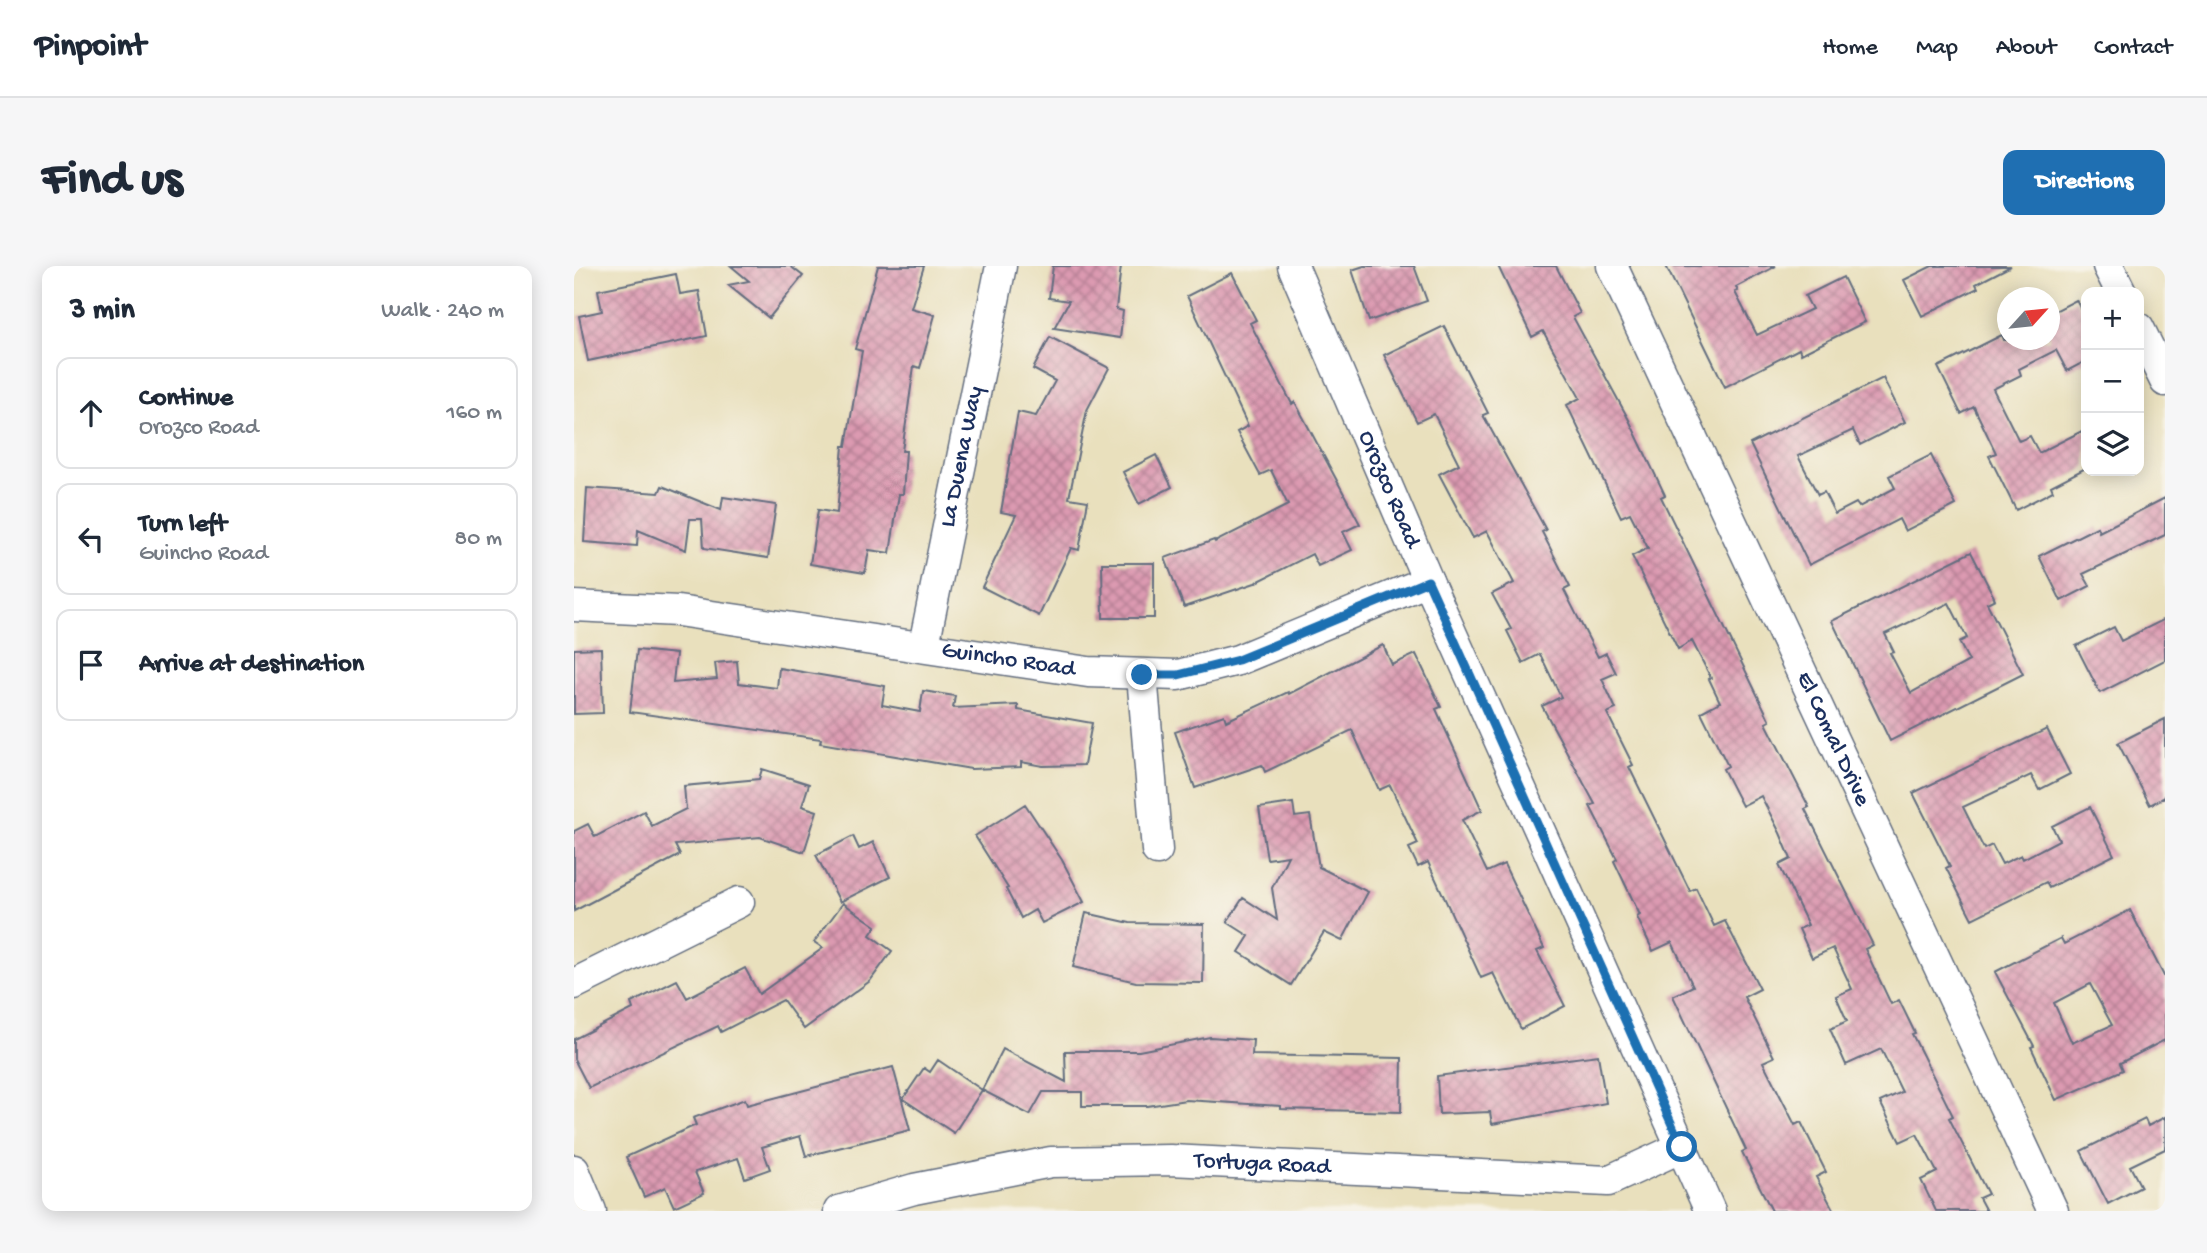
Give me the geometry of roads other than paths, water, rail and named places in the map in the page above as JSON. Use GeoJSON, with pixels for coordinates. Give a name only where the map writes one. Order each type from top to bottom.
{"type":"FeatureCollection","features":[{"type":"Feature","properties":{"kind":"street","name":"La Duena Way"},"geometry":{"type":"LineString","coordinates":[[923,645],[1001,266]]}},
{"type":"Feature","properties":{"kind":"street","name":"Orozco Road"},"geometry":{"type":"LineString","coordinates":[[1293,266],[1428,581],[1710,1211]]}},
{"type":"Feature","properties":{"kind":"street","name":"El Comal Drive"},"geometry":{"type":"LineString","coordinates":[[1612,266],[2053,1211]]}},
{"type":"Feature","properties":{"kind":"street"},"geometry":{"type":"LineString","coordinates":[[2108,266],[2118,287]]}},
{"type":"Feature","properties":{"kind":"street"},"geometry":{"type":"LineString","coordinates":[[2144,338],[2165,381]]}},
{"type":"Feature","properties":{"kind":"street","name":"Guincho Road"},"geometry":{"type":"LineString","coordinates":[[574,606],[678,611],[923,645],[1088,672],[1178,675],[1238,660],[1428,581]]}},
{"type":"Feature","properties":{"kind":"street"},"geometry":{"type":"LineString","coordinates":[[1142,675],[1157,850]]}},
{"type":"Feature","properties":{"kind":"street"},"geometry":{"type":"LineString","coordinates":[[574,984],[739,902]]}},
{"type":"Feature","properties":{"kind":"street","name":"Tortuga Road"},"geometry":{"type":"LineString","coordinates":[[839,1211],[919,1200],[1051,1162],[1170,1160],[1608,1181],[1682,1147]]}},
{"type":"Feature","properties":{"kind":"street"},"geometry":{"type":"LineString","coordinates":[[574,1170],[591,1211]]}}]}
